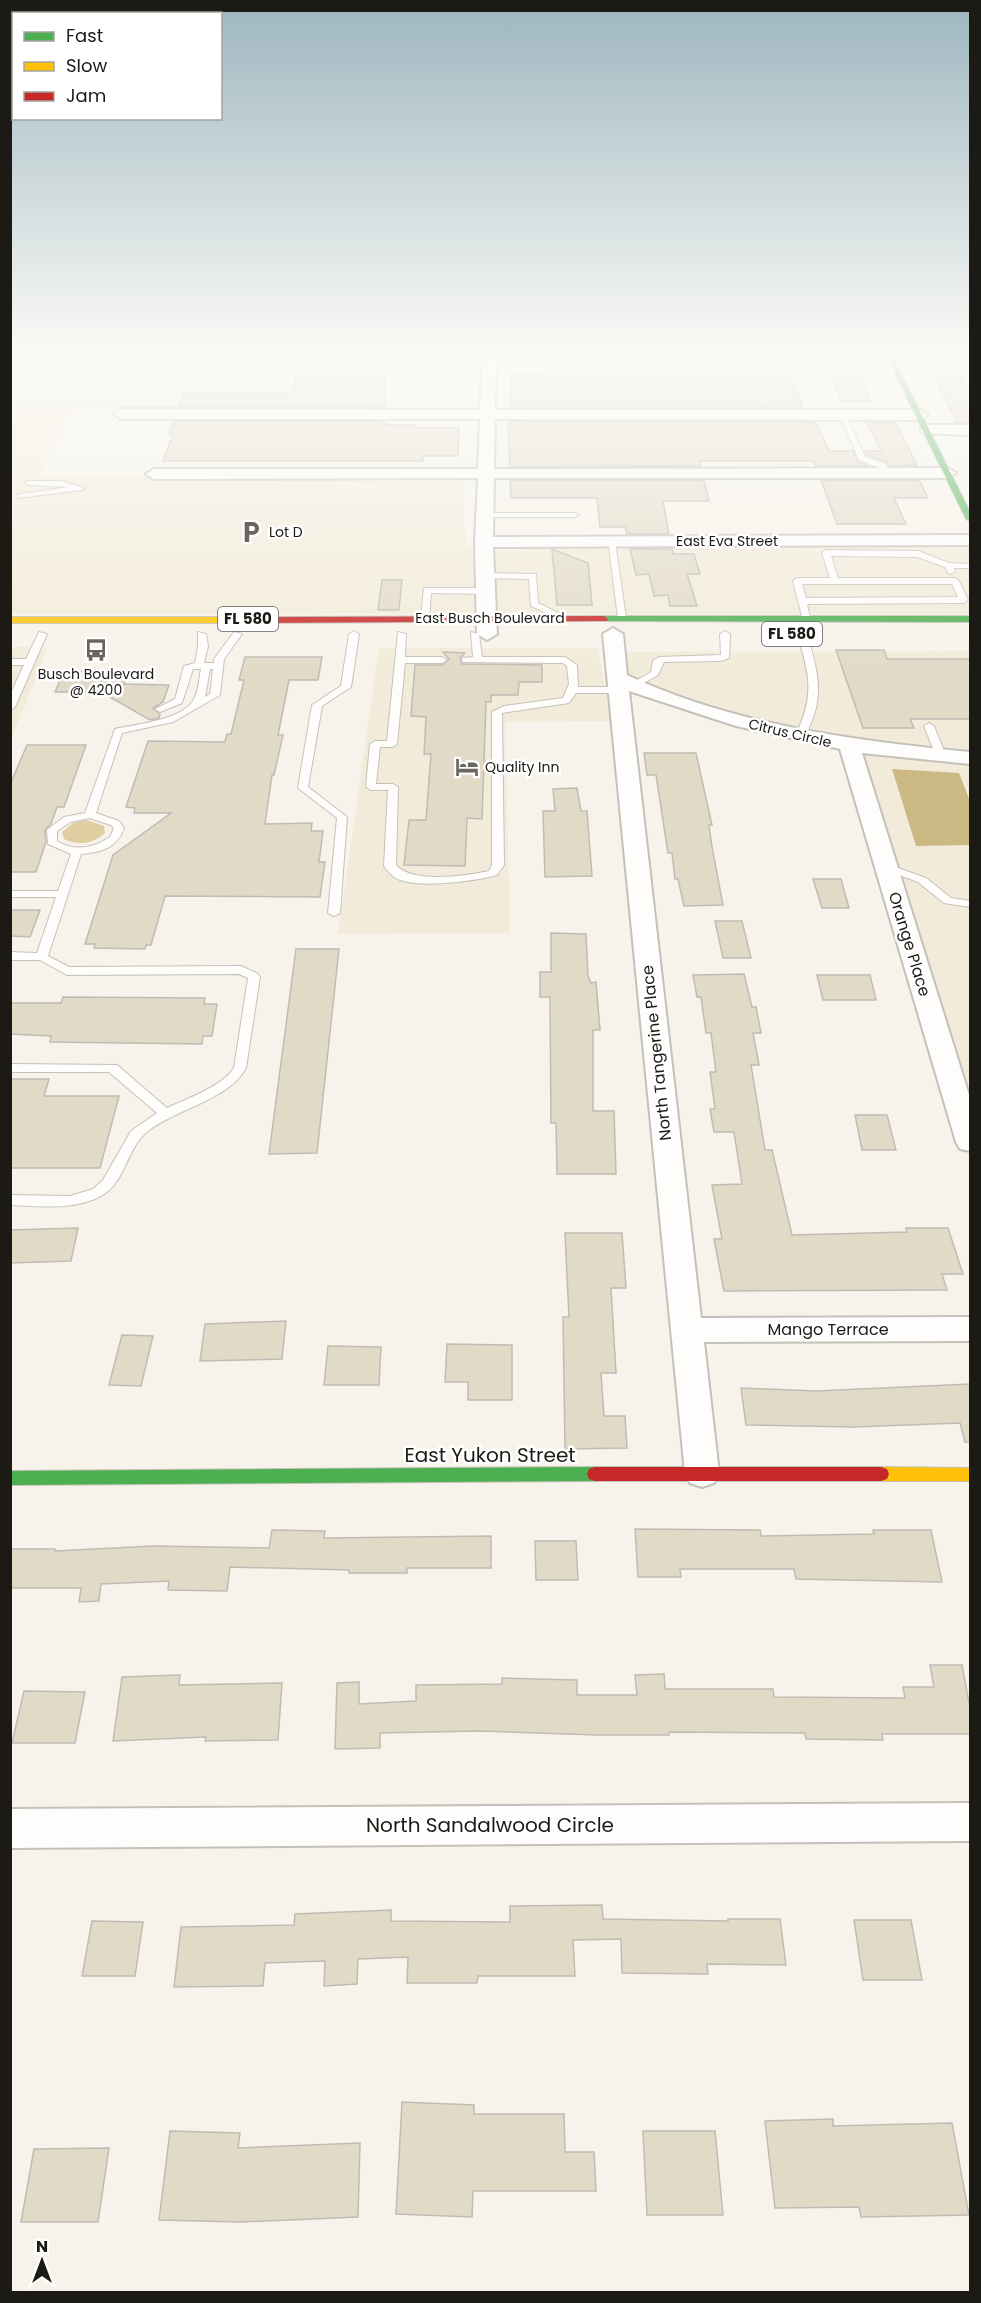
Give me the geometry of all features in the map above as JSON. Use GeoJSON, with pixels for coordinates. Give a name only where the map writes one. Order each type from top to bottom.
{"type":"FeatureCollection","features":[{"type":"Feature","properties":{"kind":"main road"},"geometry":{"type":"LineString","coordinates":[[943,462],[970,519]]}},
{"type":"Feature","properties":{"kind":"main road","name":"East Busch Boulevard"},"geometry":{"type":"LineString","coordinates":[[10,620],[425,619],[482,631],[564,618],[615,630],[806,618],[970,619]]}},
{"type":"Feature","properties":{"kind":"main road"},"geometry":{"type":"LineString","coordinates":[[10,627],[42,627],[93,620]]}},
{"type":"Feature","properties":{"kind":"main road","name":"East Busch Boulevard"},"geometry":{"type":"LineString","coordinates":[[10,634],[422,634]]}},
{"type":"Feature","properties":{"kind":"main road","name":"East Yukon Street"},"geometry":{"type":"LineString","coordinates":[[10,1478],[702,1473],[970,1475]]}},
{"type":"Feature","properties":{"kind":"street"},"geometry":{"type":"LineString","coordinates":[[482,631],[487,462]]}},
{"type":"Feature","properties":{"kind":"street"},"geometry":{"type":"LineString","coordinates":[[154,474],[948,473]]}},
{"type":"Feature","properties":{"kind":"street","name":"East Eva Street"},"geometry":{"type":"LineString","coordinates":[[484,542],[970,540]]}},
{"type":"Feature","properties":{"kind":"street","name":"North Tangerine Place"},"geometry":{"type":"LineString","coordinates":[[615,630],[685,1330],[702,1473]]}},
{"type":"Feature","properties":{"kind":"street","name":"Citrus Circle"},"geometry":{"type":"LineString","coordinates":[[622,685],[743,722],[850,747],[970,758]]}},
{"type":"Feature","properties":{"kind":"street","name":"Orange Place"},"geometry":{"type":"LineString","coordinates":[[850,747],[966,1114],[970,1142]]}},
{"type":"Feature","properties":{"kind":"street","name":"Mango Terrace"},"geometry":{"type":"LineString","coordinates":[[685,1330],[970,1329]]}},
{"type":"Feature","properties":{"kind":"street","name":"North Sandalwood Circle"},"geometry":{"type":"LineString","coordinates":[[10,1829],[970,1822]]}},
{"type":"Feature","properties":{"kind":"lane"},"geometry":{"type":"LineString","coordinates":[[874,462],[883,466],[887,473]]}},
{"type":"Feature","properties":{"kind":"lane"},"geometry":{"type":"LineString","coordinates":[[21,496],[81,488],[61,483],[28,483]]}},
{"type":"Feature","properties":{"kind":"lane"},"geometry":{"type":"LineString","coordinates":[[485,515],[575,515]]}},
{"type":"Feature","properties":{"kind":"lane"},"geometry":{"type":"LineString","coordinates":[[611,541],[615,630]]}},
{"type":"Feature","properties":{"kind":"lane"},"geometry":{"type":"LineString","coordinates":[[836,589],[826,553],[918,554],[948,566],[970,566]]}},
{"type":"Feature","properties":{"kind":"lane"},"geometry":{"type":"LineString","coordinates":[[802,601],[819,591],[836,589],[946,591],[964,600],[948,566]]}},
{"type":"Feature","properties":{"kind":"lane"},"geometry":{"type":"LineString","coordinates":[[425,619],[427,590],[533,576],[534,604],[564,618]]}},
{"type":"Feature","properties":{"kind":"lane"},"geometry":{"type":"LineString","coordinates":[[806,618],[797,581],[819,591],[836,589],[946,591],[955,582]]}},
{"type":"Feature","properties":{"kind":"lane"},"geometry":{"type":"LineString","coordinates":[[478,660],[482,631]]}},
{"type":"Feature","properties":{"kind":"lane"},"geometry":{"type":"LineString","coordinates":[[10,707],[42,634]]}},
{"type":"Feature","properties":{"kind":"lane"},"geometry":{"type":"LineString","coordinates":[[160,709],[179,701],[198,666],[203,646],[201,634]]}},
{"type":"Feature","properties":{"kind":"lane"},"geometry":{"type":"LineString","coordinates":[[90,815],[118,731],[132,730],[170,720],[215,695],[219,675],[218,666],[226,646],[237,634]]}},
{"type":"Feature","properties":{"kind":"lane"},"geometry":{"type":"LineString","coordinates":[[334,913],[342,817],[303,788],[317,705],[346,687],[354,634]]}},
{"type":"Feature","properties":{"kind":"lane"},"geometry":{"type":"LineString","coordinates":[[401,634],[401,660],[392,744],[375,744],[371,787],[393,787],[390,866],[398,875],[413,878],[480,877],[493,873],[498,865],[497,712],[504,709],[566,701],[573,690],[572,665],[565,660],[465,660]]}},
{"type":"Feature","properties":{"kind":"lane"},"geometry":{"type":"LineString","coordinates":[[573,690],[622,685],[655,673],[658,661],[662,659],[726,656],[725,634]]}},
{"type":"Feature","properties":{"kind":"lane"},"geometry":{"type":"LineString","coordinates":[[800,736],[811,716],[816,683],[802,634]]}},
{"type":"Feature","properties":{"kind":"lane"},"geometry":{"type":"LineString","coordinates":[[401,660],[442,660]]}},
{"type":"Feature","properties":{"kind":"lane"},"geometry":{"type":"LineString","coordinates":[[10,662],[30,662]]}},
{"type":"Feature","properties":{"kind":"lane"},"geometry":{"type":"LineString","coordinates":[[198,666],[218,666]]}},
{"type":"Feature","properties":{"kind":"lane"},"geometry":{"type":"LineString","coordinates":[[194,706],[200,698],[198,666]]}},
{"type":"Feature","properties":{"kind":"lane"},"geometry":{"type":"LineString","coordinates":[[181,697],[184,704],[194,706]]}},
{"type":"Feature","properties":{"kind":"lane"},"geometry":{"type":"LineString","coordinates":[[132,730],[143,716]]}},
{"type":"Feature","properties":{"kind":"lane"},"geometry":{"type":"LineString","coordinates":[[929,726],[941,756]]}},
{"type":"Feature","properties":{"kind":"lane"},"geometry":{"type":"LineString","coordinates":[[90,815],[115,823],[118,833],[115,839],[99,848],[77,851],[57,847],[52,842],[52,830],[68,819],[90,815]]}},
{"type":"Feature","properties":{"kind":"lane"},"geometry":{"type":"LineString","coordinates":[[42,957],[77,851]]}},
{"type":"Feature","properties":{"kind":"lane"},"geometry":{"type":"LineString","coordinates":[[887,867],[922,880],[948,901],[970,904]]}},
{"type":"Feature","properties":{"kind":"lane"},"geometry":{"type":"LineString","coordinates":[[10,894],[63,894]]}},
{"type":"Feature","properties":{"kind":"lane"},"geometry":{"type":"LineString","coordinates":[[10,956],[42,957],[67,971],[241,970],[254,977],[240,1068],[235,1077],[146,1126],[128,1144],[111,1183],[96,1195],[78,1200],[10,1200]]}},
{"type":"Feature","properties":{"kind":"lane"},"geometry":{"type":"LineString","coordinates":[[10,1068],[112,1068],[167,1115]]}},
{"type":"Feature","properties":{"kind":"shaded area"},"geometry":{"type":"Polygon","coordinates":[[[11,462],[45,462],[38,476],[463,477],[466,548],[476,548],[477,614],[11,613],[11,462]]]}},
{"type":"Feature","properties":{"kind":"shaded area"},"geometry":{"type":"Polygon","coordinates":[[[970,544],[970,614],[494,614],[492,548],[970,544]]]}},
{"type":"Feature","properties":{"kind":"shaded area"},"geometry":{"type":"Polygon","coordinates":[[[11,647],[48,647],[11,740],[11,647]]]}},
{"type":"Feature","properties":{"kind":"shaded area"},"geometry":{"type":"Polygon","coordinates":[[[379,648],[598,648],[611,721],[505,722],[510,933],[338,934],[379,648]]]}},
{"type":"Feature","properties":{"kind":"shaded area"},"geometry":{"type":"Polygon","coordinates":[[[970,651],[970,753],[921,750],[803,731],[747,717],[675,695],[626,676],[623,652],[970,651]]]}},
{"type":"Feature","properties":{"kind":"shaded area"},"geometry":{"type":"Polygon","coordinates":[[[862,754],[970,763],[970,801],[959,773],[892,770],[916,846],[970,845],[970,1100],[862,754]]]}},
{"type":"Feature","properties":{"kind":"shaded area"},"geometry":{"type":"Polygon","coordinates":[[[892,769],[959,773],[970,801],[970,845],[916,846],[892,769]]]}},
{"type":"Feature","properties":{"kind":"shaded area"},"geometry":{"type":"Polygon","coordinates":[[[86,820],[104,826],[105,833],[96,840],[85,843],[74,843],[64,839],[62,832],[73,823],[86,820]]]}},
{"type":"Feature","properties":{"kind":"building"},"geometry":{"type":"Polygon","coordinates":[[[510,462],[700,462],[701,466],[510,467],[510,462]]]}},
{"type":"Feature","properties":{"kind":"building"},"geometry":{"type":"Polygon","coordinates":[[[815,462],[859,462],[868,466],[816,466],[815,462]]]}},
{"type":"Feature","properties":{"kind":"building"},"geometry":{"type":"Polygon","coordinates":[[[887,462],[916,462],[917,465],[889,466],[887,462]]]}},
{"type":"Feature","properties":{"kind":"building"},"geometry":{"type":"Polygon","coordinates":[[[510,480],[704,480],[709,501],[663,501],[669,534],[627,534],[625,527],[600,527],[597,498],[511,498],[510,480]]]}},
{"type":"Feature","properties":{"kind":"building"},"geometry":{"type":"Polygon","coordinates":[[[821,480],[919,480],[928,498],[894,498],[906,524],[837,524],[821,480]]]}},
{"type":"Feature","properties":{"kind":"building"},"geometry":{"type":"Polygon","coordinates":[[[552,549],[588,563],[592,605],[557,605],[552,549]]]}},
{"type":"Feature","properties":{"kind":"building"},"geometry":{"type":"Polygon","coordinates":[[[630,549],[672,549],[673,554],[694,554],[700,574],[687,574],[697,606],[670,606],[668,595],[654,596],[649,574],[636,575],[630,549]]]}},
{"type":"Feature","properties":{"kind":"building"},"geometry":{"type":"Polygon","coordinates":[[[382,580],[402,580],[399,610],[378,610],[382,580]]]}},
{"type":"Feature","properties":{"kind":"building"},"geometry":{"type":"Polygon","coordinates":[[[836,650],[884,650],[887,659],[970,659],[970,719],[910,719],[914,728],[863,728],[836,650]]]}},
{"type":"Feature","properties":{"kind":"building","name":"Quality Inn"},"geometry":{"type":"Polygon","coordinates":[[[443,652],[465,653],[460,658],[462,664],[542,665],[542,682],[519,682],[518,695],[491,695],[491,702],[486,702],[482,819],[467,818],[465,866],[404,865],[409,820],[426,820],[431,754],[424,754],[426,717],[411,716],[415,665],[443,665],[449,659],[443,652]]]}},
{"type":"Feature","properties":{"kind":"building"},"geometry":{"type":"Polygon","coordinates":[[[245,657],[322,657],[318,680],[289,680],[278,735],[283,735],[274,775],[272,775],[265,824],[312,823],[311,831],[323,831],[319,862],[325,862],[320,897],[165,896],[151,945],[146,945],[145,949],[94,948],[95,944],[85,944],[113,855],[171,813],[134,813],[135,808],[126,807],[148,741],[225,742],[227,734],[231,734],[244,680],[239,680],[245,657]]]}},
{"type":"Feature","properties":{"kind":"building"},"geometry":{"type":"Polygon","coordinates":[[[64,671],[129,672],[124,684],[169,685],[163,702],[153,708],[160,714],[159,718],[150,720],[101,692],[55,692],[64,671]]]}},
{"type":"Feature","properties":{"kind":"building"},"geometry":{"type":"Polygon","coordinates":[[[27,745],[86,745],[64,807],[57,807],[51,824],[45,830],[46,842],[36,872],[10,872],[10,785],[27,745]]]}},
{"type":"Feature","properties":{"kind":"building"},"geometry":{"type":"Polygon","coordinates":[[[644,753],[696,753],[712,825],[709,825],[723,905],[684,906],[678,879],[675,879],[672,853],[668,853],[656,775],[647,775],[644,753]]]}},
{"type":"Feature","properties":{"kind":"building"},"geometry":{"type":"Polygon","coordinates":[[[577,788],[581,811],[587,811],[592,876],[545,877],[543,811],[555,811],[553,789],[577,788]]]}},
{"type":"Feature","properties":{"kind":"building"},"geometry":{"type":"Polygon","coordinates":[[[813,879],[841,879],[849,908],[822,908],[813,879]]]}},
{"type":"Feature","properties":{"kind":"building"},"geometry":{"type":"Polygon","coordinates":[[[10,910],[40,910],[30,937],[10,936],[10,910]]]}},
{"type":"Feature","properties":{"kind":"building"},"geometry":{"type":"Polygon","coordinates":[[[715,921],[742,921],[751,958],[723,958],[715,921]]]}},
{"type":"Feature","properties":{"kind":"building"},"geometry":{"type":"Polygon","coordinates":[[[551,933],[586,934],[588,976],[591,983],[596,982],[600,1030],[593,1030],[593,1111],[614,1111],[616,1174],[557,1174],[556,1123],[551,1123],[550,997],[540,997],[540,972],[551,972],[551,933]]]}},
{"type":"Feature","properties":{"kind":"building"},"geometry":{"type":"Polygon","coordinates":[[[296,949],[339,949],[317,1153],[269,1154],[296,949]]]}},
{"type":"Feature","properties":{"kind":"building"},"geometry":{"type":"Polygon","coordinates":[[[744,974],[752,1007],[756,1007],[761,1033],[753,1033],[759,1065],[751,1065],[765,1150],[772,1150],[792,1235],[907,1232],[906,1228],[948,1228],[963,1274],[942,1274],[947,1290],[724,1291],[714,1239],[722,1239],[712,1185],[742,1184],[734,1132],[714,1132],[710,1109],[715,1109],[710,1072],[716,1072],[711,1033],[706,1033],[701,997],[697,997],[693,975],[744,974]]]}},
{"type":"Feature","properties":{"kind":"building"},"geometry":{"type":"Polygon","coordinates":[[[817,975],[870,975],[876,1000],[823,1000],[817,975]]]}},
{"type":"Feature","properties":{"kind":"building"},"geometry":{"type":"Polygon","coordinates":[[[63,997],[205,998],[204,1004],[217,1004],[212,1036],[203,1036],[202,1044],[50,1042],[51,1036],[10,1034],[10,1003],[61,1003],[63,997]]]}},
{"type":"Feature","properties":{"kind":"building"},"geometry":{"type":"Polygon","coordinates":[[[10,1079],[49,1079],[44,1096],[119,1096],[100,1168],[10,1168],[10,1079]]]}},
{"type":"Feature","properties":{"kind":"building"},"geometry":{"type":"Polygon","coordinates":[[[855,1115],[887,1115],[896,1150],[862,1150],[855,1115]]]}},
{"type":"Feature","properties":{"kind":"building"},"geometry":{"type":"Polygon","coordinates":[[[78,1228],[71,1261],[10,1263],[10,1230],[78,1228]]]}},
{"type":"Feature","properties":{"kind":"building"},"geometry":{"type":"Polygon","coordinates":[[[565,1233],[622,1233],[626,1288],[611,1288],[616,1373],[601,1373],[604,1416],[625,1416],[627,1448],[565,1449],[563,1317],[569,1317],[565,1233]]]}},
{"type":"Feature","properties":{"kind":"building"},"geometry":{"type":"Polygon","coordinates":[[[286,1321],[282,1359],[200,1361],[205,1324],[286,1321]]]}},
{"type":"Feature","properties":{"kind":"building"},"geometry":{"type":"Polygon","coordinates":[[[122,1335],[153,1336],[141,1386],[109,1385],[122,1335]]]}},
{"type":"Feature","properties":{"kind":"building"},"geometry":{"type":"Polygon","coordinates":[[[447,1344],[512,1345],[512,1400],[468,1400],[468,1382],[445,1382],[447,1344]]]}},
{"type":"Feature","properties":{"kind":"building"},"geometry":{"type":"Polygon","coordinates":[[[328,1346],[381,1347],[379,1385],[324,1385],[328,1346]]]}},
{"type":"Feature","properties":{"kind":"building"},"geometry":{"type":"Polygon","coordinates":[[[970,1384],[970,1442],[965,1442],[960,1423],[853,1427],[746,1425],[741,1388],[816,1391],[970,1384]]]}},
{"type":"Feature","properties":{"kind":"building"},"geometry":{"type":"Polygon","coordinates":[[[635,1529],[760,1530],[761,1536],[874,1534],[873,1530],[931,1530],[942,1582],[796,1579],[794,1569],[680,1569],[681,1577],[638,1577],[635,1529]]]}},
{"type":"Feature","properties":{"kind":"building"},"geometry":{"type":"Polygon","coordinates":[[[272,1530],[325,1531],[324,1538],[491,1536],[491,1568],[407,1568],[407,1573],[349,1573],[349,1570],[230,1567],[227,1591],[168,1590],[169,1581],[101,1584],[99,1601],[79,1602],[81,1588],[10,1588],[10,1549],[55,1549],[55,1551],[153,1546],[269,1548],[272,1530]]]}},
{"type":"Feature","properties":{"kind":"building"},"geometry":{"type":"Polygon","coordinates":[[[535,1541],[576,1541],[578,1580],[536,1580],[535,1541]]]}},
{"type":"Feature","properties":{"kind":"building"},"geometry":{"type":"Polygon","coordinates":[[[930,1665],[962,1665],[970,1708],[970,1734],[882,1734],[883,1740],[806,1739],[805,1733],[669,1732],[669,1735],[597,1735],[478,1731],[380,1733],[380,1748],[335,1749],[337,1683],[359,1682],[359,1704],[416,1701],[416,1685],[502,1684],[502,1678],[577,1680],[577,1695],[637,1695],[635,1675],[664,1674],[665,1689],[773,1689],[774,1697],[905,1698],[903,1687],[934,1687],[930,1665]]]}},
{"type":"Feature","properties":{"kind":"building"},"geometry":{"type":"Polygon","coordinates":[[[180,1675],[179,1685],[282,1683],[278,1740],[205,1741],[206,1737],[113,1741],[122,1677],[180,1675]]]}},
{"type":"Feature","properties":{"kind":"building"},"geometry":{"type":"Polygon","coordinates":[[[24,1691],[85,1692],[75,1743],[12,1743],[24,1691]]]}},
{"type":"Feature","properties":{"kind":"building"},"geometry":{"type":"Polygon","coordinates":[[[602,1905],[603,1919],[728,1921],[728,1919],[780,1919],[786,1965],[707,1964],[708,1974],[622,1973],[621,1939],[573,1940],[575,1976],[478,1976],[477,1983],[407,1983],[408,1957],[358,1959],[357,1984],[324,1986],[325,1961],[265,1963],[263,1986],[174,1987],[181,1927],[294,1925],[295,1914],[391,1910],[391,1921],[510,1922],[510,1906],[602,1905]]]}},
{"type":"Feature","properties":{"kind":"building"},"geometry":{"type":"Polygon","coordinates":[[[854,1920],[911,1920],[922,1980],[863,1980],[854,1920]]]}},
{"type":"Feature","properties":{"kind":"building"},"geometry":{"type":"Polygon","coordinates":[[[92,1921],[143,1922],[135,1976],[82,1976],[92,1921]]]}},
{"type":"Feature","properties":{"kind":"building"},"geometry":{"type":"Polygon","coordinates":[[[402,2102],[474,2105],[474,2114],[564,2114],[565,2152],[594,2152],[596,2191],[473,2191],[472,2217],[396,2214],[402,2102]]]}},
{"type":"Feature","properties":{"kind":"building"},"geometry":{"type":"Polygon","coordinates":[[[833,2119],[833,2126],[952,2123],[969,2215],[861,2217],[859,2207],[775,2208],[765,2121],[833,2119]]]}},
{"type":"Feature","properties":{"kind":"building"},"geometry":{"type":"Polygon","coordinates":[[[170,2131],[240,2133],[238,2148],[360,2143],[358,2217],[240,2222],[159,2220],[170,2131]]]}},
{"type":"Feature","properties":{"kind":"building"},"geometry":{"type":"Polygon","coordinates":[[[643,2131],[715,2131],[723,2215],[647,2215],[643,2131]]]}},
{"type":"Feature","properties":{"kind":"building"},"geometry":{"type":"Polygon","coordinates":[[[109,2148],[98,2222],[21,2222],[34,2149],[109,2148]]]}},
{"type":"Feature","properties":{"kind":"traffic: fast"},"geometry":{"type":"LineString","coordinates":[[942,462],[970,519]]}},
{"type":"Feature","properties":{"kind":"traffic: fast"},"geometry":{"type":"LineString","coordinates":[[604,619],[970,619]]}},
{"type":"Feature","properties":{"kind":"traffic: fast"},"geometry":{"type":"LineString","coordinates":[[10,1478],[595,1474]]}},
{"type":"Feature","properties":{"kind":"traffic: slow"},"geometry":{"type":"LineString","coordinates":[[10,620],[247,620]]}},
{"type":"Feature","properties":{"kind":"traffic: slow"},"geometry":{"type":"LineString","coordinates":[[881,1474],[970,1475]]}},
{"type":"Feature","properties":{"kind":"traffic: jam"},"geometry":{"type":"LineString","coordinates":[[247,620],[604,619]]}},
{"type":"Feature","properties":{"kind":"traffic: jam"},"geometry":{"type":"LineString","coordinates":[[595,1474],[881,1474]]}},
{"type":"Feature","properties":{"kind":"place","name":"Lot D"},"geometry":{"type":"Point","coordinates":[251,532]}},
{"type":"Feature","properties":{"kind":"place","name":"Busch Boulevard @ 4200"},"geometry":{"type":"Point","coordinates":[96,650]}},
{"type":"Feature","properties":{"kind":"place","name":"Quality Inn"},"geometry":{"type":"Point","coordinates":[467,767]}}]}
